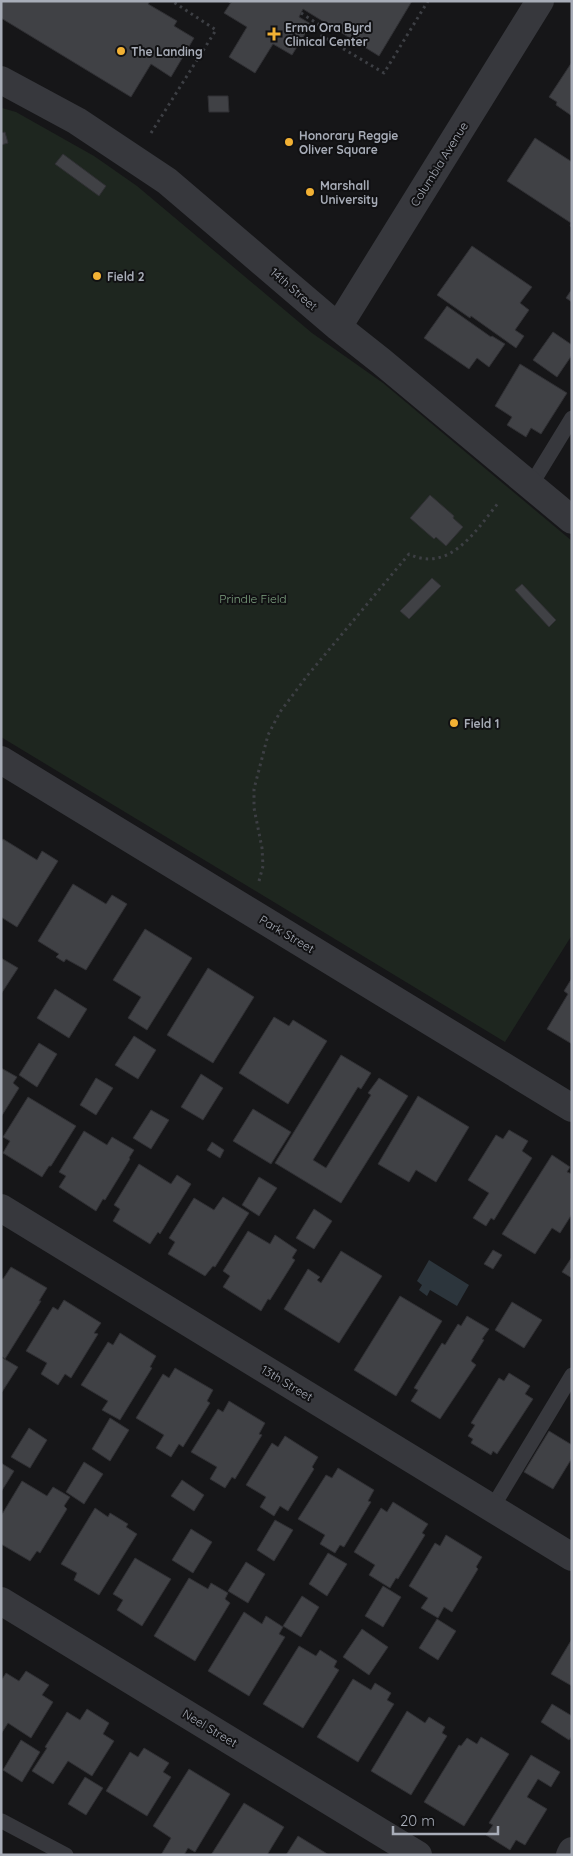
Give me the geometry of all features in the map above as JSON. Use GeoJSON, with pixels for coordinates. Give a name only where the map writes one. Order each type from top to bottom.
{"type":"FeatureCollection","features":[{"type":"Feature","properties":{"kind":"street","name":"Columbia Avenue"},"geometry":{"type":"LineString","coordinates":[[338,327],[540,1]]}},
{"type":"Feature","properties":{"kind":"street","name":"14th Street"},"geometry":{"type":"LineString","coordinates":[[1,80],[77,121],[128,153],[167,181],[338,327],[572,520]]}},
{"type":"Feature","properties":{"kind":"street","name":"Park Street"},"geometry":{"type":"LineString","coordinates":[[1,760],[572,1108]]}},
{"type":"Feature","properties":{"kind":"street","name":"13th Street"},"geometry":{"type":"LineString","coordinates":[[1,1208],[572,1557]]}},
{"type":"Feature","properties":{"kind":"street","name":"Neel Street"},"geometry":{"type":"LineString","coordinates":[[1,1600],[418,1855]]}},
{"type":"Feature","properties":{"kind":"street"},"geometry":{"type":"LineString","coordinates":[[570,1855],[572,1851]]}},
{"type":"Feature","properties":{"kind":"lane"},"geometry":{"type":"LineString","coordinates":[[531,485],[572,418]]}},
{"type":"Feature","properties":{"kind":"lane"},"geometry":{"type":"LineString","coordinates":[[492,1508],[572,1375]]}},
{"type":"Feature","properties":{"kind":"lane"},"geometry":{"type":"LineString","coordinates":[[2,1821],[66,1855]]}},
{"type":"Feature","properties":{"kind":"path"},"geometry":{"type":"LineString","coordinates":[[150,133],[216,30],[172,1]]}},
{"type":"Feature","properties":{"kind":"path"},"geometry":{"type":"LineString","coordinates":[[301,13],[321,26],[322,36],[384,73],[428,1]]}},
{"type":"Feature","properties":{"kind":"path"},"geometry":{"type":"LineString","coordinates":[[257,887],[262,866],[262,848],[254,808],[254,788],[268,735],[280,712],[307,676],[409,554],[418,559],[429,560],[450,553],[468,541],[498,502]]}},
{"type":"Feature","properties":{"kind":"green space","name":"Prindle Field"},"geometry":{"type":"Polygon","coordinates":[[[2,108],[16,112],[94,156],[137,186],[312,333],[383,383],[572,541],[572,935],[505,1042],[1,737],[2,108]]]}},
{"type":"Feature","properties":{"kind":"shaded area"},"geometry":{"type":"Polygon","coordinates":[[[429,1260],[469,1285],[457,1306],[430,1290],[427,1296],[419,1290],[422,1285],[417,1281],[429,1260]]]}},
{"type":"Feature","properties":{"kind":"building","name":"The Landing"},"geometry":{"type":"Polygon","coordinates":[[[1,1],[150,1],[148,4],[177,21],[174,26],[194,38],[171,77],[151,64],[131,97],[1,18],[1,1]]]}},
{"type":"Feature","properties":{"kind":"building","name":"Erma Ora Byrd Clinical Center"},"geometry":{"type":"Polygon","coordinates":[[[232,1],[412,1],[379,56],[303,9],[299,17],[311,24],[292,55],[273,44],[255,73],[229,57],[247,27],[224,13],[232,1]]]}},
{"type":"Feature","properties":{"kind":"building"},"geometry":{"type":"Polygon","coordinates":[[[572,62],[572,116],[556,105],[557,102],[549,97],[572,62]]]}},
{"type":"Feature","properties":{"kind":"building"},"geometry":{"type":"Polygon","coordinates":[[[208,96],[228,96],[229,112],[209,112],[208,96]]]}},
{"type":"Feature","properties":{"kind":"building"},"geometry":{"type":"Polygon","coordinates":[[[5,132],[8,143],[1,145],[1,133],[5,132]]]}},
{"type":"Feature","properties":{"kind":"building"},"geometry":{"type":"Polygon","coordinates":[[[535,138],[572,162],[572,227],[570,226],[571,223],[507,181],[535,138]]]}},
{"type":"Feature","properties":{"kind":"building"},"geometry":{"type":"Polygon","coordinates":[[[63,154],[106,186],[99,196],[55,164],[63,154]]]}},
{"type":"Feature","properties":{"kind":"building"},"geometry":{"type":"Polygon","coordinates":[[[472,246],[532,287],[520,303],[529,310],[515,330],[524,336],[516,348],[471,316],[470,318],[437,295],[472,246]]]}},
{"type":"Feature","properties":{"kind":"building"},"geometry":{"type":"Polygon","coordinates":[[[572,289],[572,302],[566,298],[572,289]]]}},
{"type":"Feature","properties":{"kind":"building"},"geometry":{"type":"Polygon","coordinates":[[[447,306],[491,337],[505,344],[489,367],[477,358],[469,369],[424,338],[447,306]]]}},
{"type":"Feature","properties":{"kind":"building"},"geometry":{"type":"Polygon","coordinates":[[[553,332],[572,345],[572,355],[557,377],[533,360],[553,332]]]}},
{"type":"Feature","properties":{"kind":"building"},"geometry":{"type":"Polygon","coordinates":[[[520,364],[567,393],[541,434],[531,428],[526,437],[507,425],[512,417],[495,406],[520,364]]]}},
{"type":"Feature","properties":{"kind":"building"},"geometry":{"type":"Polygon","coordinates":[[[430,495],[454,516],[453,518],[463,527],[446,546],[436,537],[434,539],[410,518],[430,495]]]}},
{"type":"Feature","properties":{"kind":"building"},"geometry":{"type":"Polygon","coordinates":[[[432,578],[441,586],[409,619],[400,611],[432,578]]]}},
{"type":"Feature","properties":{"kind":"building"},"geometry":{"type":"Polygon","coordinates":[[[522,584],[556,620],[549,627],[515,590],[522,584]]]}},
{"type":"Feature","properties":{"kind":"building"},"geometry":{"type":"Polygon","coordinates":[[[3,839],[37,860],[42,851],[58,861],[17,927],[1,917],[1,842],[3,839]]]}},
{"type":"Feature","properties":{"kind":"building"},"geometry":{"type":"Polygon","coordinates":[[[73,884],[106,904],[112,895],[127,904],[86,970],[66,959],[64,962],[56,957],[59,954],[38,941],[73,884]]]}},
{"type":"Feature","properties":{"kind":"building"},"geometry":{"type":"Polygon","coordinates":[[[145,929],[192,958],[147,1030],[128,1018],[141,997],[113,980],[145,929]]]}},
{"type":"Feature","properties":{"kind":"building"},"geometry":{"type":"Polygon","coordinates":[[[1,958],[18,968],[1,994],[1,958]]]}},
{"type":"Feature","properties":{"kind":"building"},"geometry":{"type":"Polygon","coordinates":[[[208,968],[254,997],[213,1063],[167,1035],[208,968]]]}},
{"type":"Feature","properties":{"kind":"building"},"geometry":{"type":"Polygon","coordinates":[[[572,978],[572,1044],[547,1029],[568,994],[564,991],[572,978]]]}},
{"type":"Feature","properties":{"kind":"building"},"geometry":{"type":"Polygon","coordinates":[[[55,989],[87,1009],[69,1038],[37,1018],[55,989]]]}},
{"type":"Feature","properties":{"kind":"building"},"geometry":{"type":"Polygon","coordinates":[[[274,1017],[289,1026],[293,1020],[327,1041],[288,1104],[239,1073],[274,1017]]]}},
{"type":"Feature","properties":{"kind":"building"},"geometry":{"type":"Polygon","coordinates":[[[134,1036],[156,1050],[138,1079],[115,1065],[134,1036]]]}},
{"type":"Feature","properties":{"kind":"building"},"geometry":{"type":"Polygon","coordinates":[[[39,1043],[57,1054],[37,1087],[19,1075],[39,1043]]]}},
{"type":"Feature","properties":{"kind":"building"},"geometry":{"type":"Polygon","coordinates":[[[341,1055],[371,1073],[361,1089],[358,1087],[313,1160],[326,1168],[371,1095],[368,1093],[379,1078],[408,1096],[341,1203],[275,1163],[341,1055]]]}},
{"type":"Feature","properties":{"kind":"building"},"geometry":{"type":"Polygon","coordinates":[[[1,1068],[17,1077],[13,1083],[19,1088],[1,1117],[1,1068]]]}},
{"type":"Feature","properties":{"kind":"building"},"geometry":{"type":"Polygon","coordinates":[[[201,1074],[223,1088],[203,1120],[181,1107],[201,1074]]]}},
{"type":"Feature","properties":{"kind":"building"},"geometry":{"type":"Polygon","coordinates":[[[96,1078],[113,1088],[96,1115],[80,1105],[96,1078]]]}},
{"type":"Feature","properties":{"kind":"building"},"geometry":{"type":"Polygon","coordinates":[[[418,1096],[469,1127],[436,1182],[416,1170],[409,1182],[378,1164],[418,1096]]]}},
{"type":"Feature","properties":{"kind":"building"},"geometry":{"type":"Polygon","coordinates":[[[28,1097],[76,1126],[42,1177],[3,1153],[10,1141],[3,1137],[28,1097]]]}},
{"type":"Feature","properties":{"kind":"building"},"geometry":{"type":"Polygon","coordinates":[[[253,1109],[291,1132],[271,1164],[233,1141],[253,1109]]]}},
{"type":"Feature","properties":{"kind":"building"},"geometry":{"type":"Polygon","coordinates":[[[151,1110],[169,1120],[151,1149],[133,1138],[151,1110]]]}},
{"type":"Feature","properties":{"kind":"building"},"geometry":{"type":"Polygon","coordinates":[[[509,1130],[528,1141],[522,1151],[532,1158],[494,1220],[491,1218],[486,1226],[473,1218],[489,1193],[468,1180],[496,1135],[503,1139],[509,1130]]]}},
{"type":"Feature","properties":{"kind":"building"},"geometry":{"type":"Polygon","coordinates":[[[84,1131],[107,1145],[112,1137],[134,1150],[105,1200],[103,1199],[96,1211],[59,1187],[66,1176],[59,1172],[84,1131]]]}},
{"type":"Feature","properties":{"kind":"building"},"geometry":{"type":"Polygon","coordinates":[[[212,1142],[224,1150],[220,1158],[207,1150],[212,1142]]]}},
{"type":"Feature","properties":{"kind":"building"},"geometry":{"type":"Polygon","coordinates":[[[552,1155],[570,1167],[567,1172],[572,1174],[572,1214],[560,1233],[552,1228],[535,1254],[502,1234],[552,1155]]]}},
{"type":"Feature","properties":{"kind":"building"},"geometry":{"type":"Polygon","coordinates":[[[139,1164],[171,1184],[177,1175],[191,1184],[160,1234],[158,1232],[150,1244],[113,1221],[120,1209],[114,1205],[139,1164]]]}},
{"type":"Feature","properties":{"kind":"building"},"geometry":{"type":"Polygon","coordinates":[[[259,1177],[277,1188],[259,1216],[242,1205],[259,1177]]]}},
{"type":"Feature","properties":{"kind":"building"},"geometry":{"type":"Polygon","coordinates":[[[223,1197],[249,1213],[215,1267],[213,1266],[205,1276],[168,1254],[175,1242],[169,1238],[194,1198],[214,1210],[223,1197]]]}},
{"type":"Feature","properties":{"kind":"building"},"geometry":{"type":"Polygon","coordinates":[[[314,1209],[332,1221],[314,1249],[296,1238],[314,1209]]]}},
{"type":"Feature","properties":{"kind":"building"},"geometry":{"type":"Polygon","coordinates":[[[248,1231],[270,1244],[275,1235],[297,1250],[292,1258],[295,1260],[261,1311],[223,1287],[230,1276],[223,1271],[248,1231]]]}},
{"type":"Feature","properties":{"kind":"building"},"geometry":{"type":"Polygon","coordinates":[[[493,1250],[502,1255],[493,1269],[484,1264],[493,1250]]]}},
{"type":"Feature","properties":{"kind":"building"},"geometry":{"type":"Polygon","coordinates":[[[341,1251],[382,1276],[339,1343],[284,1309],[308,1269],[320,1277],[317,1280],[321,1283],[341,1251]]]}},
{"type":"Feature","properties":{"kind":"building"},"geometry":{"type":"Polygon","coordinates":[[[572,1257],[572,1278],[562,1272],[572,1257]]]}},
{"type":"Feature","properties":{"kind":"building"},"geometry":{"type":"Polygon","coordinates":[[[11,1267],[47,1288],[5,1359],[1,1356],[1,1278],[3,1279],[11,1267]]]}},
{"type":"Feature","properties":{"kind":"building"},"geometry":{"type":"Polygon","coordinates":[[[400,1296],[442,1321],[396,1396],[354,1370],[400,1296]]]}},
{"type":"Feature","properties":{"kind":"building"},"geometry":{"type":"Polygon","coordinates":[[[64,1300],[101,1323],[94,1333],[98,1334],[71,1378],[65,1374],[58,1385],[41,1374],[47,1363],[26,1351],[53,1307],[58,1310],[64,1300]]]}},
{"type":"Feature","properties":{"kind":"building"},"geometry":{"type":"Polygon","coordinates":[[[512,1302],[542,1320],[524,1348],[495,1330],[512,1302]]]}},
{"type":"Feature","properties":{"kind":"building"},"geometry":{"type":"Polygon","coordinates":[[[467,1316],[489,1329],[471,1361],[476,1365],[440,1419],[411,1401],[418,1390],[414,1388],[442,1343],[445,1345],[458,1324],[461,1326],[467,1316]]]}},
{"type":"Feature","properties":{"kind":"building"},"geometry":{"type":"Polygon","coordinates":[[[120,1333],[156,1356],[150,1367],[152,1368],[120,1420],[102,1410],[108,1401],[81,1385],[108,1342],[113,1345],[120,1333]]]}},
{"type":"Feature","properties":{"kind":"building"},"geometry":{"type":"Polygon","coordinates":[[[1,1357],[18,1367],[2,1392],[1,1392],[1,1357]]]}},
{"type":"Feature","properties":{"kind":"building"},"geometry":{"type":"Polygon","coordinates":[[[175,1368],[213,1390],[207,1401],[210,1403],[183,1447],[179,1444],[171,1457],[156,1448],[164,1435],[136,1418],[163,1374],[169,1378],[175,1368]]]}},
{"type":"Feature","properties":{"kind":"building"},"geometry":{"type":"Polygon","coordinates":[[[509,1373],[530,1386],[525,1394],[533,1399],[497,1454],[493,1451],[491,1455],[471,1443],[473,1439],[468,1436],[475,1425],[471,1423],[499,1378],[504,1381],[509,1373]]]}},
{"type":"Feature","properties":{"kind":"building"},"geometry":{"type":"Polygon","coordinates":[[[229,1401],[265,1423],[259,1434],[262,1435],[235,1479],[232,1477],[225,1488],[210,1479],[217,1467],[191,1452],[218,1409],[223,1412],[229,1401]]]}},
{"type":"Feature","properties":{"kind":"building"},"geometry":{"type":"Polygon","coordinates":[[[110,1418],[129,1430],[110,1461],[92,1449],[110,1418]]]}},
{"type":"Feature","properties":{"kind":"building"},"geometry":{"type":"Polygon","coordinates":[[[29,1428],[47,1440],[30,1468],[11,1457],[29,1428]]]}},
{"type":"Feature","properties":{"kind":"building"},"geometry":{"type":"Polygon","coordinates":[[[549,1431],[572,1445],[572,1458],[553,1489],[524,1472],[549,1431]]]}},
{"type":"Feature","properties":{"kind":"building"},"geometry":{"type":"Polygon","coordinates":[[[285,1436],[318,1457],[312,1467],[314,1469],[288,1511],[280,1506],[274,1516],[260,1507],[266,1497],[246,1485],[272,1443],[278,1447],[285,1436]]]}},
{"type":"Feature","properties":{"kind":"building"},"geometry":{"type":"Polygon","coordinates":[[[84,1462],[103,1474],[84,1504],[66,1492],[84,1462]]]}},
{"type":"Feature","properties":{"kind":"building"},"geometry":{"type":"Polygon","coordinates":[[[1,1463],[14,1471],[1,1492],[1,1463]]]}},
{"type":"Feature","properties":{"kind":"building"},"geometry":{"type":"Polygon","coordinates":[[[338,1468],[374,1490],[368,1501],[371,1502],[344,1547],[340,1545],[335,1553],[320,1544],[325,1535],[298,1519],[326,1475],[332,1478],[338,1468]]]}},
{"type":"Feature","properties":{"kind":"building"},"geometry":{"type":"Polygon","coordinates":[[[182,1480],[204,1495],[194,1511],[171,1496],[182,1480]]]}},
{"type":"Feature","properties":{"kind":"building"},"geometry":{"type":"Polygon","coordinates":[[[22,1481],[47,1496],[53,1487],[70,1497],[64,1506],[67,1509],[40,1553],[37,1551],[30,1561],[1,1544],[1,1516],[22,1481]]]}},
{"type":"Feature","properties":{"kind":"building"},"geometry":{"type":"Polygon","coordinates":[[[393,1502],[428,1524],[422,1533],[425,1535],[398,1579],[396,1578],[390,1588],[369,1575],[375,1565],[354,1552],[381,1508],[387,1512],[393,1502]]]}},
{"type":"Feature","properties":{"kind":"building"},"geometry":{"type":"Polygon","coordinates":[[[95,1508],[108,1517],[110,1513],[128,1524],[126,1527],[137,1534],[99,1595],[74,1580],[77,1573],[61,1564],[95,1508]]]}},
{"type":"Feature","properties":{"kind":"building"},"geometry":{"type":"Polygon","coordinates":[[[275,1520],[293,1530],[274,1561],[257,1550],[275,1520]]]}},
{"type":"Feature","properties":{"kind":"building"},"geometry":{"type":"Polygon","coordinates":[[[191,1529],[212,1542],[193,1573],[172,1560],[191,1529]]]}},
{"type":"Feature","properties":{"kind":"building"},"geometry":{"type":"Polygon","coordinates":[[[446,1535],[482,1557],[476,1567],[478,1569],[452,1612],[444,1607],[438,1618],[421,1608],[428,1598],[409,1586],[435,1543],[440,1546],[446,1535]]]}},
{"type":"Feature","properties":{"kind":"building"},"geometry":{"type":"Polygon","coordinates":[[[328,1553],[347,1564],[327,1596],[309,1584],[328,1553]]]}},
{"type":"Feature","properties":{"kind":"building"},"geometry":{"type":"Polygon","coordinates":[[[135,1558],[171,1579],[142,1626],[117,1610],[123,1600],[113,1594],[135,1558]]]}},
{"type":"Feature","properties":{"kind":"building"},"geometry":{"type":"Polygon","coordinates":[[[246,1562],[265,1574],[248,1603],[228,1591],[246,1562]]]}},
{"type":"Feature","properties":{"kind":"building"},"geometry":{"type":"Polygon","coordinates":[[[189,1578],[208,1589],[211,1583],[228,1593],[225,1599],[230,1603],[195,1661],[154,1636],[189,1578]]]}},
{"type":"Feature","properties":{"kind":"building"},"geometry":{"type":"Polygon","coordinates":[[[383,1586],[401,1597],[383,1627],[365,1616],[383,1586]]]}},
{"type":"Feature","properties":{"kind":"building"},"geometry":{"type":"Polygon","coordinates":[[[302,1596],[319,1607],[301,1637],[283,1626],[302,1596]]]}},
{"type":"Feature","properties":{"kind":"building"},"geometry":{"type":"Polygon","coordinates":[[[244,1612],[262,1624],[266,1616],[283,1627],[279,1634],[285,1637],[249,1696],[208,1671],[244,1612]]]}},
{"type":"Feature","properties":{"kind":"building"},"geometry":{"type":"Polygon","coordinates":[[[437,1619],[456,1631],[438,1660],[419,1648],[437,1619]]]}},
{"type":"Feature","properties":{"kind":"building"},"geometry":{"type":"Polygon","coordinates":[[[362,1629],[388,1647],[369,1675],[343,1657],[362,1629]]]}},
{"type":"Feature","properties":{"kind":"building"},"geometry":{"type":"Polygon","coordinates":[[[572,1639],[572,1686],[551,1674],[572,1639]]]}},
{"type":"Feature","properties":{"kind":"building"},"geometry":{"type":"Polygon","coordinates":[[[299,1646],[316,1656],[320,1650],[337,1661],[334,1667],[339,1670],[303,1728],[263,1704],[299,1646]]]}},
{"type":"Feature","properties":{"kind":"building"},"geometry":{"type":"Polygon","coordinates":[[[26,1671],[49,1685],[42,1695],[53,1702],[31,1738],[8,1723],[1,1734],[1,1681],[6,1673],[19,1681],[26,1671]]]}},
{"type":"Feature","properties":{"kind":"building"},"geometry":{"type":"Polygon","coordinates":[[[353,1679],[371,1690],[375,1683],[391,1693],[387,1700],[394,1704],[358,1762],[317,1737],[353,1679]]]}},
{"type":"Feature","properties":{"kind":"building"},"geometry":{"type":"Polygon","coordinates":[[[552,1704],[572,1716],[572,1736],[569,1740],[541,1722],[552,1704]]]}},
{"type":"Feature","properties":{"kind":"building"},"geometry":{"type":"Polygon","coordinates":[[[87,1709],[109,1723],[103,1734],[114,1741],[92,1776],[68,1761],[53,1784],[32,1771],[67,1712],[80,1720],[87,1709]]]}},
{"type":"Feature","properties":{"kind":"building"},"geometry":{"type":"Polygon","coordinates":[[[407,1711],[425,1723],[429,1717],[445,1727],[442,1733],[447,1736],[411,1795],[371,1771],[407,1711]]]}},
{"type":"Feature","properties":{"kind":"building"},"geometry":{"type":"Polygon","coordinates":[[[481,1737],[509,1754],[464,1826],[424,1802],[459,1745],[461,1746],[467,1738],[477,1744],[481,1737]]]}},
{"type":"Feature","properties":{"kind":"building"},"geometry":{"type":"Polygon","coordinates":[[[21,1740],[40,1752],[22,1782],[3,1770],[21,1740]]]}},
{"type":"Feature","properties":{"kind":"building"},"geometry":{"type":"Polygon","coordinates":[[[144,1748],[169,1763],[163,1772],[171,1777],[147,1816],[106,1791],[130,1752],[138,1757],[144,1748]]]}},
{"type":"Feature","properties":{"kind":"building"},"geometry":{"type":"Polygon","coordinates":[[[531,1755],[560,1772],[551,1787],[538,1779],[527,1797],[547,1809],[525,1845],[516,1840],[510,1850],[486,1835],[493,1825],[489,1823],[531,1755]]]}},
{"type":"Feature","properties":{"kind":"building"},"geometry":{"type":"Polygon","coordinates":[[[189,1769],[230,1794],[195,1852],[188,1848],[184,1855],[161,1855],[171,1838],[153,1826],[189,1769]]]}},
{"type":"Feature","properties":{"kind":"building"},"geometry":{"type":"Polygon","coordinates":[[[85,1777],[103,1788],[86,1815],[68,1804],[85,1777]]]}},
{"type":"Feature","properties":{"kind":"building"},"geometry":{"type":"Polygon","coordinates":[[[244,1803],[284,1827],[267,1855],[211,1855],[244,1803]]]}},
{"type":"Feature","properties":{"kind":"building"},"geometry":{"type":"Polygon","coordinates":[[[298,1836],[329,1855],[286,1855],[298,1836]]]}},
{"type":"Feature","properties":{"kind":"place","name":"Erma Ora Byrd Clinical Center"},"geometry":{"type":"Point","coordinates":[274,34]}},
{"type":"Feature","properties":{"kind":"place","name":"The Landing"},"geometry":{"type":"Point","coordinates":[121,51]}},
{"type":"Feature","properties":{"kind":"place","name":"Honorary Reggie Oliver Square"},"geometry":{"type":"Point","coordinates":[289,142]}},
{"type":"Feature","properties":{"kind":"place","name":"Marshall University"},"geometry":{"type":"Point","coordinates":[310,192]}},
{"type":"Feature","properties":{"kind":"place","name":"Field 2"},"geometry":{"type":"Point","coordinates":[97,276]}},
{"type":"Feature","properties":{"kind":"place","name":"Field 1"},"geometry":{"type":"Point","coordinates":[454,723]}}]}
